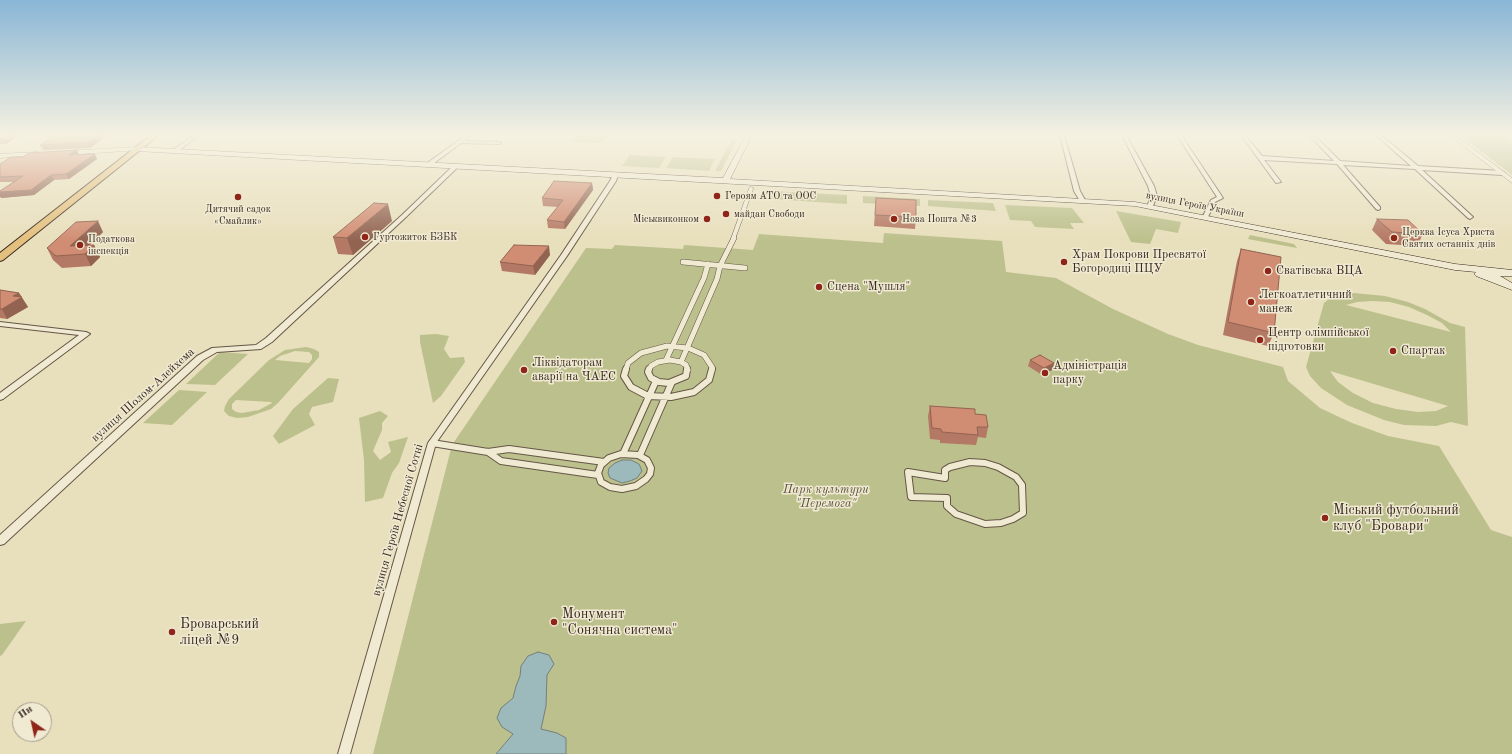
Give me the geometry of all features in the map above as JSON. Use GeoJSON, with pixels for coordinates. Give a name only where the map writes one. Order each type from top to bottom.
{"type":"FeatureCollection","features":[{"type":"Feature","properties":{"kind":"main road"},"geometry":{"type":"LineString","coordinates":[[0,258],[110,170]]}},
{"type":"Feature","properties":{"kind":"main road","name":"вулиця Героїв України"},"geometry":{"type":"LineString","coordinates":[[530,170],[1135,204],[1456,267],[1508,279]]}},
{"type":"Feature","properties":{"kind":"main road"},"geometry":{"type":"LineString","coordinates":[[725,181],[731,170]]}},
{"type":"Feature","properties":{"kind":"street","name":"вулиця Шолом-Алейхема"},"geometry":{"type":"LineString","coordinates":[[0,541],[200,358],[215,350],[258,347],[269,340],[452,170]]}},
{"type":"Feature","properties":{"kind":"street"},"geometry":{"type":"LineString","coordinates":[[1071,170],[1077,191],[1082,200]]}},
{"type":"Feature","properties":{"kind":"street"},"geometry":{"type":"LineString","coordinates":[[1142,170],[1154,196],[1150,207]]}},
{"type":"Feature","properties":{"kind":"street"},"geometry":{"type":"LineString","coordinates":[[1202,170],[1220,198],[1213,201],[1205,218]]}},
{"type":"Feature","properties":{"kind":"street"},"geometry":{"type":"LineString","coordinates":[[1270,170],[1278,182]]}},
{"type":"Feature","properties":{"kind":"street"},"geometry":{"type":"LineString","coordinates":[[1346,170],[1378,208]]}},
{"type":"Feature","properties":{"kind":"street"},"geometry":{"type":"LineString","coordinates":[[1419,170],[1470,217]]}},
{"type":"Feature","properties":{"kind":"street"},"geometry":{"type":"LineString","coordinates":[[1462,170],[1502,173]]}},
{"type":"Feature","properties":{"kind":"street"},"geometry":{"type":"LineString","coordinates":[[1498,170],[1512,182]]}},
{"type":"Feature","properties":{"kind":"street","name":"вулиця Героїв Небесної Сотні"},"geometry":{"type":"LineString","coordinates":[[344,754],[432,442],[564,256],[613,181],[615,175]]}},
{"type":"Feature","properties":{"kind":"street"},"geometry":{"type":"LineString","coordinates":[[681,362],[717,279],[720,266],[730,248],[751,189]]}},
{"type":"Feature","properties":{"kind":"street"},"geometry":{"type":"LineString","coordinates":[[683,262],[745,268]]}},
{"type":"Feature","properties":{"kind":"street"},"geometry":{"type":"LineString","coordinates":[[666,360],[704,278],[708,264]]}},
{"type":"Feature","properties":{"kind":"street"},"geometry":{"type":"LineString","coordinates":[[0,324],[86,334],[0,397]]}},
{"type":"Feature","properties":{"kind":"street"},"geometry":{"type":"LineString","coordinates":[[672,346],[687,348],[700,352],[708,359],[712,367],[711,376],[705,385],[694,392],[665,398],[649,396],[636,391],[628,384],[624,376],[626,367],[641,353],[672,346]]}},
{"type":"Feature","properties":{"kind":"street"},"geometry":{"type":"LineString","coordinates":[[666,360],[681,362],[688,367],[688,372],[682,379],[672,382],[656,381],[648,372],[655,363],[666,360]]}},
{"type":"Feature","properties":{"kind":"street"},"geometry":{"type":"LineString","coordinates":[[623,454],[656,381]]}},
{"type":"Feature","properties":{"kind":"street"},"geometry":{"type":"LineString","coordinates":[[640,456],[672,382]]}},
{"type":"Feature","properties":{"kind":"street"},"geometry":{"type":"LineString","coordinates":[[432,442],[488,452],[509,449],[604,462]]}},
{"type":"Feature","properties":{"kind":"street"},"geometry":{"type":"LineString","coordinates":[[488,452],[501,461],[598,475],[604,484],[614,488],[627,488],[640,484],[648,477],[651,468],[647,460],[640,456],[623,454],[609,458],[604,462],[598,475]]}},
{"type":"Feature","properties":{"kind":"street"},"geometry":{"type":"LineString","coordinates":[[970,462],[985,463],[998,467],[1016,477],[1022,486],[1023,512],[1013,519],[1001,523],[985,524],[970,520],[956,514],[947,506],[947,498],[911,498],[908,472],[945,478],[945,470],[958,464],[970,462]]}},
{"type":"Feature","properties":{"kind":"green space"},"geometry":{"type":"Polygon","coordinates":[[[1506,170],[1512,170],[1512,175],[1506,170]]]}},
{"type":"Feature","properties":{"kind":"green space"},"geometry":{"type":"Polygon","coordinates":[[[771,191],[847,195],[847,204],[770,199],[771,191]]]}},
{"type":"Feature","properties":{"kind":"green space"},"geometry":{"type":"Polygon","coordinates":[[[863,196],[920,199],[920,206],[863,203],[863,196]]]}},
{"type":"Feature","properties":{"kind":"green space"},"geometry":{"type":"Polygon","coordinates":[[[928,200],[993,203],[996,211],[928,206],[928,200]]]}},
{"type":"Feature","properties":{"kind":"green space"},"geometry":{"type":"Polygon","coordinates":[[[1005,205],[1072,208],[1084,223],[1070,223],[1074,229],[1035,227],[1031,221],[1010,220],[1005,205]]]}},
{"type":"Feature","properties":{"kind":"green space"},"geometry":{"type":"Polygon","coordinates":[[[1116,211],[1181,222],[1178,233],[1156,229],[1150,244],[1131,242],[1116,211]]]}},
{"type":"Feature","properties":{"kind":"green space","name":"Парк культури \"Перемога\""},"geometry":{"type":"Polygon","coordinates":[[[884,233],[1002,241],[1006,272],[1056,278],[1113,309],[1168,334],[1198,345],[1283,367],[1288,381],[1320,408],[1352,423],[1388,436],[1439,446],[1491,530],[1512,537],[1512,754],[373,754],[452,445],[586,248],[612,249],[615,245],[683,249],[684,245],[753,250],[759,234],[883,243],[884,233]]]}},
{"type":"Feature","properties":{"kind":"green space"},"geometry":{"type":"Polygon","coordinates":[[[1250,235],[1294,244],[1297,248],[1248,239],[1250,235]]]}},
{"type":"Feature","properties":{"kind":"green space"},"geometry":{"type":"Polygon","coordinates":[[[1354,293],[1385,296],[1408,302],[1425,309],[1450,323],[1465,327],[1468,426],[1451,422],[1436,426],[1404,425],[1384,420],[1347,405],[1321,388],[1310,376],[1306,367],[1324,303],[1330,298],[1341,294],[1354,293]],[[1357,302],[1346,305],[1451,332],[1442,323],[1409,307],[1390,302],[1357,302]],[[1330,371],[1338,382],[1353,393],[1373,403],[1396,409],[1418,412],[1436,411],[1448,406],[1330,371]]]}},
{"type":"Feature","properties":{"kind":"green space"},"geometry":{"type":"Polygon","coordinates":[[[436,334],[449,336],[444,349],[450,358],[464,357],[465,362],[441,396],[433,403],[420,342],[420,335],[436,334]]]}},
{"type":"Feature","properties":{"kind":"green space"},"geometry":{"type":"Polygon","coordinates":[[[306,347],[319,352],[319,357],[271,409],[248,417],[237,418],[229,416],[224,411],[229,399],[269,360],[285,350],[306,347]],[[295,351],[280,356],[275,360],[309,363],[312,359],[312,355],[309,352],[295,351]],[[236,400],[232,404],[232,409],[236,412],[242,413],[259,410],[272,403],[271,402],[236,400]]]}},
{"type":"Feature","properties":{"kind":"green space"},"geometry":{"type":"Polygon","coordinates":[[[220,352],[248,354],[215,385],[186,384],[220,352]]]}},
{"type":"Feature","properties":{"kind":"green space"},"geometry":{"type":"Polygon","coordinates":[[[328,378],[339,379],[333,402],[312,407],[309,414],[315,425],[279,444],[273,436],[293,409],[328,378]]]}},
{"type":"Feature","properties":{"kind":"green space"},"geometry":{"type":"Polygon","coordinates":[[[179,390],[207,392],[172,425],[143,423],[179,390]]]}},
{"type":"Feature","properties":{"kind":"green space"},"geometry":{"type":"Polygon","coordinates":[[[380,411],[388,416],[382,423],[382,430],[373,451],[380,460],[391,452],[388,442],[408,437],[399,463],[392,473],[383,498],[365,502],[364,460],[359,418],[380,411]]]}},
{"type":"Feature","properties":{"kind":"green space"},"geometry":{"type":"Polygon","coordinates":[[[26,621],[2,655],[0,656],[0,624],[26,621]]]}},
{"type":"Feature","properties":{"kind":"water"},"geometry":{"type":"Polygon","coordinates":[[[622,460],[631,460],[639,464],[642,471],[637,478],[622,483],[610,478],[608,473],[609,468],[622,460]]]}},
{"type":"Feature","properties":{"kind":"water"},"geometry":{"type":"Polygon","coordinates":[[[538,652],[549,655],[554,664],[547,675],[546,706],[541,729],[557,733],[566,738],[566,754],[496,754],[513,734],[502,727],[497,718],[501,708],[513,698],[520,676],[521,666],[528,656],[538,652]]]}},
{"type":"Feature","properties":{"kind":"building"},"geometry":{"type":"Polygon","coordinates":[[[0,170],[72,170],[66,174],[51,175],[31,190],[0,192],[23,176],[0,177],[0,170]]]}},
{"type":"Feature","properties":{"kind":"building"},"geometry":{"type":"Polygon","coordinates":[[[554,181],[592,183],[564,222],[547,220],[563,200],[542,198],[554,181]]]}},
{"type":"Feature","properties":{"kind":"building"},"geometry":{"type":"Polygon","coordinates":[[[876,198],[916,200],[916,217],[875,215],[876,198]]]}},
{"type":"Feature","properties":{"kind":"building"},"geometry":{"type":"Polygon","coordinates":[[[374,203],[388,204],[347,238],[333,237],[374,203]]]}},
{"type":"Feature","properties":{"kind":"building"},"geometry":{"type":"Polygon","coordinates":[[[1377,219],[1408,220],[1423,234],[1392,232],[1377,219]]]}},
{"type":"Feature","properties":{"kind":"building"},"geometry":{"type":"Polygon","coordinates":[[[98,221],[70,246],[94,245],[85,254],[56,256],[47,248],[76,222],[98,221]]]}},
{"type":"Feature","properties":{"kind":"building"},"geometry":{"type":"Polygon","coordinates":[[[514,245],[549,246],[533,266],[500,262],[514,245]]]}},
{"type":"Feature","properties":{"kind":"building","name":"Легкоатлетичний манеж"},"geometry":{"type":"Polygon","coordinates":[[[1241,249],[1281,257],[1274,333],[1228,322],[1241,249]]]}},
{"type":"Feature","properties":{"kind":"building"},"geometry":{"type":"Polygon","coordinates":[[[0,290],[19,293],[13,296],[22,297],[0,309],[0,290]]]}},
{"type":"Feature","properties":{"kind":"building"},"geometry":{"type":"Polygon","coordinates":[[[1040,355],[1054,363],[1044,368],[1030,360],[1040,355]]]}},
{"type":"Feature","properties":{"kind":"building"},"geometry":{"type":"Polygon","coordinates":[[[930,406],[975,409],[975,414],[986,415],[988,427],[977,427],[978,435],[942,432],[941,429],[932,428],[930,406]]]}},
{"type":"Feature","properties":{"kind":"place","name":"Героям АТО та ООС"},"geometry":{"type":"Point","coordinates":[717,196]}},
{"type":"Feature","properties":{"kind":"place","name":"Дитячий садок «Смайлик»"},"geometry":{"type":"Point","coordinates":[238,197]}},
{"type":"Feature","properties":{"kind":"place","name":"майдан Свободи"},"geometry":{"type":"Point","coordinates":[726,214]}},
{"type":"Feature","properties":{"kind":"place","name":"Міськвиконком"},"geometry":{"type":"Point","coordinates":[707,219]}},
{"type":"Feature","properties":{"kind":"place","name":"Нова Пошта №3"},"geometry":{"type":"Point","coordinates":[894,219]}},
{"type":"Feature","properties":{"kind":"place","name":"Гуртожиток БЗБК"},"geometry":{"type":"Point","coordinates":[365,237]}},
{"type":"Feature","properties":{"kind":"place","name":"Церква Ісуса Христа Святих останніх днів"},"geometry":{"type":"Point","coordinates":[1394,238]}},
{"type":"Feature","properties":{"kind":"place","name":"Податкова інспекція"},"geometry":{"type":"Point","coordinates":[80,245]}},
{"type":"Feature","properties":{"kind":"place","name":"Храм Покрови Пресвятої Богородиці ПЦУ"},"geometry":{"type":"Point","coordinates":[1064,262]}},
{"type":"Feature","properties":{"kind":"place","name":"Сватівська ВЦА"},"geometry":{"type":"Point","coordinates":[1268,271]}},
{"type":"Feature","properties":{"kind":"place","name":"Сцена \"Мушля\""},"geometry":{"type":"Point","coordinates":[819,287]}},
{"type":"Feature","properties":{"kind":"place","name":"Легкоатлетичний манеж"},"geometry":{"type":"Point","coordinates":[1251,302]}},
{"type":"Feature","properties":{"kind":"place","name":"Центр олімпійської підготовки"},"geometry":{"type":"Point","coordinates":[1260,340]}},
{"type":"Feature","properties":{"kind":"place","name":"Спартак"},"geometry":{"type":"Point","coordinates":[1393,351]}},
{"type":"Feature","properties":{"kind":"place","name":"Ліквідаторам аварії на ЧАЕС"},"geometry":{"type":"Point","coordinates":[524,370]}},
{"type":"Feature","properties":{"kind":"place","name":"Адміністрація парку"},"geometry":{"type":"Point","coordinates":[1045,373]}},
{"type":"Feature","properties":{"kind":"place","name":"Міський футбольний клуб \"Бровари\""},"geometry":{"type":"Point","coordinates":[1325,518]}},
{"type":"Feature","properties":{"kind":"place","name":"Монумент \"Сонячна система\""},"geometry":{"type":"Point","coordinates":[554,622]}},
{"type":"Feature","properties":{"kind":"place","name":"Броварський ліцей №9"},"geometry":{"type":"Point","coordinates":[172,632]}}]}
